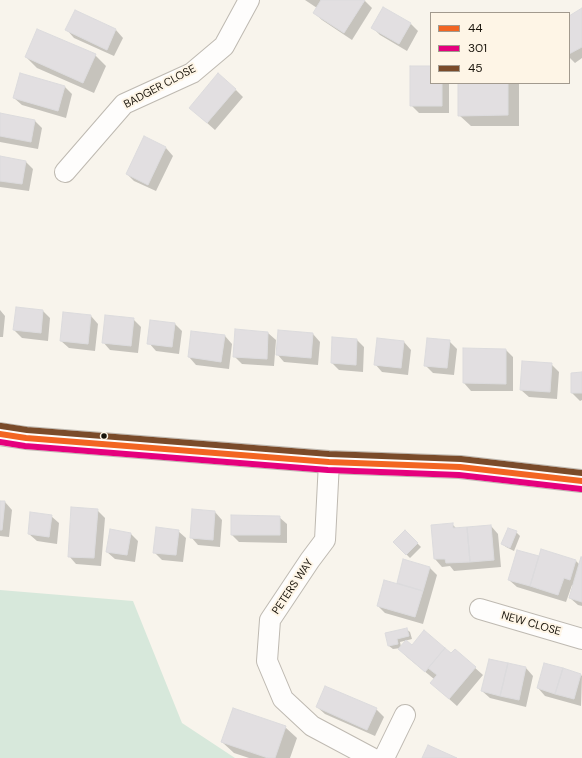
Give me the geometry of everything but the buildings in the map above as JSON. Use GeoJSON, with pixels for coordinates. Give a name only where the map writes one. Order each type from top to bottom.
{"type":"FeatureCollection","features":[{"type":"Feature","properties":{"kind":"main road"},"geometry":{"type":"LineString","coordinates":[[0,434],[329,462],[460,467],[582,481]]}},
{"type":"Feature","properties":{"kind":"street","name":"BADGER CLOSE"},"geometry":{"type":"LineString","coordinates":[[65,172],[124,104],[192,73],[224,46],[249,0]]}},
{"type":"Feature","properties":{"kind":"street","name":"PETERS WAY"},"geometry":{"type":"LineString","coordinates":[[329,462],[325,540],[270,620],[267,661],[283,699],[312,726],[372,758]]}},
{"type":"Feature","properties":{"kind":"street","name":"NEW CLOSE"},"geometry":{"type":"LineString","coordinates":[[480,610],[582,639]]}},
{"type":"Feature","properties":{"kind":"street"},"geometry":{"type":"LineString","coordinates":[[384,758],[405,715]]}},
{"type":"Feature","properties":{"kind":"green space"},"geometry":{"type":"Polygon","coordinates":[[[0,590],[133,601],[182,723],[235,758],[0,758],[0,590]]]}},
{"type":"Feature","properties":{"kind":"transit line","name":"45"},"geometry":{"type":"LineString","coordinates":[[1,426],[27,430],[329,454],[461,459],[582,473]]}},
{"type":"Feature","properties":{"kind":"transit line","name":"44"},"geometry":{"type":"LineString","coordinates":[[0,434],[26,438],[329,462],[460,467],[582,481]]}},
{"type":"Feature","properties":{"kind":"transit line","name":"301"},"geometry":{"type":"LineString","coordinates":[[0,442],[25,446],[328,470],[459,475],[581,489]]}}]}
